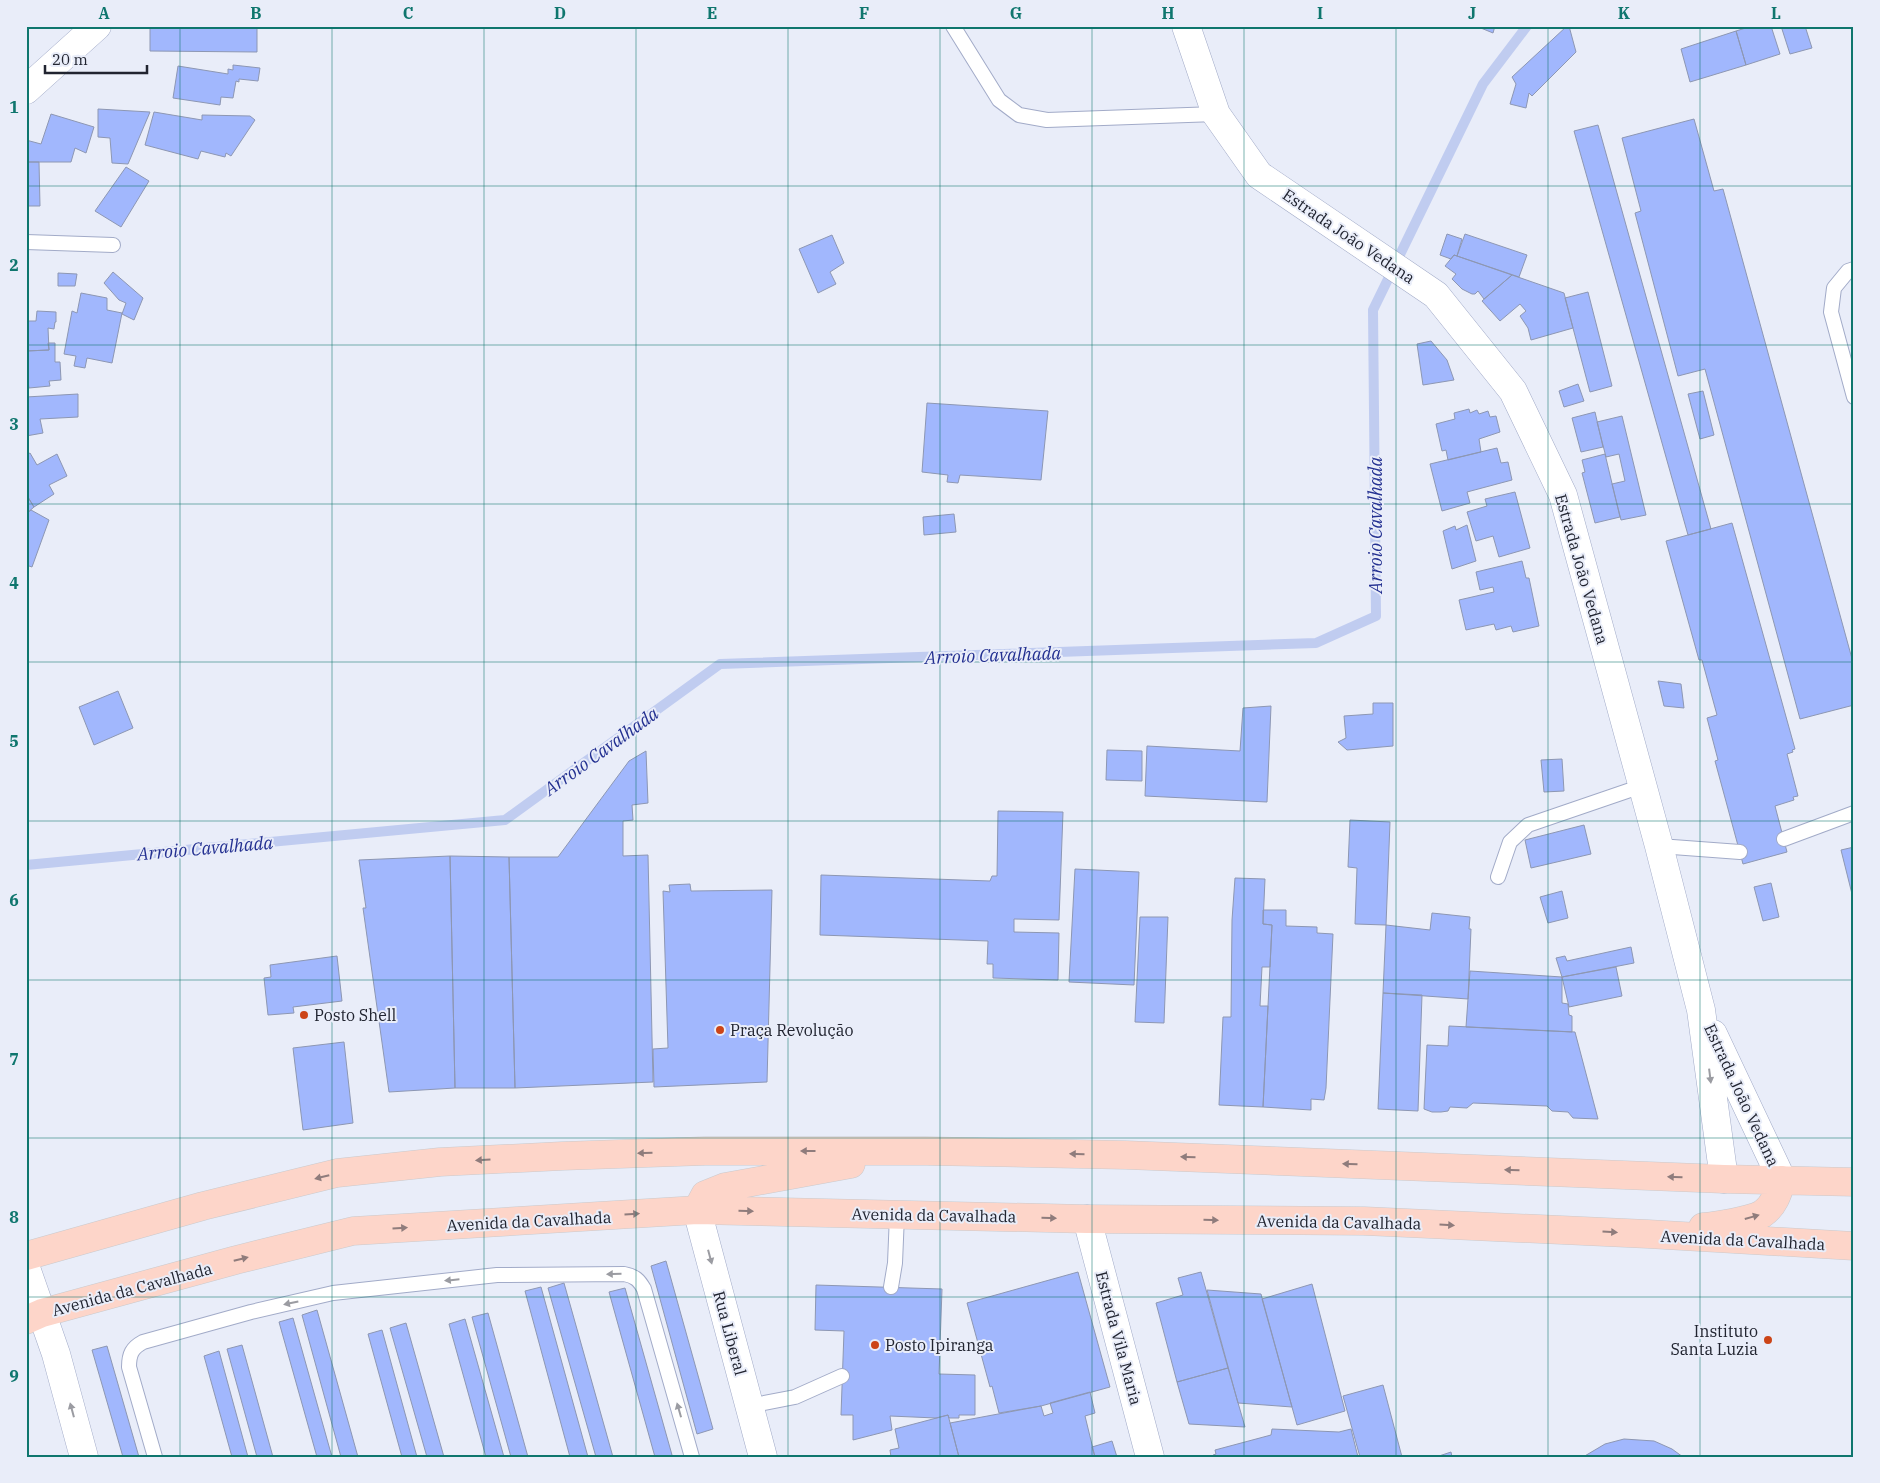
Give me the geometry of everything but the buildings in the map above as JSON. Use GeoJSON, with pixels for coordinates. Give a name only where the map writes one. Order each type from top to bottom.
{"type":"FeatureCollection","features":[{"type":"Feature","properties":{"kind":"main road"},"geometry":{"type":"LineString","coordinates":[[26,1256],[203,1206],[337,1173],[440,1162],[562,1156],[705,1151],[926,1151],[1126,1155],[1724,1179],[1854,1182]]}},
{"type":"Feature","properties":{"kind":"main road"},"geometry":{"type":"LineString","coordinates":[[698,1210],[705,1194],[725,1187],[926,1151]]}},
{"type":"Feature","properties":{"kind":"main road"},"geometry":{"type":"LineString","coordinates":[[1652,1234],[1725,1224],[1762,1214],[1777,1198],[1782,1180]]}},
{"type":"Feature","properties":{"kind":"main road","name":"Avenida da Cavalhada"},"geometry":{"type":"LineString","coordinates":[[34,1317],[236,1260],[353,1231],[698,1210],[1087,1219],[1364,1221],[1652,1234],[1854,1246]]}},
{"type":"Feature","properties":{"kind":"street"},"geometry":{"type":"LineString","coordinates":[[26,90],[97,26]]}},
{"type":"Feature","properties":{"kind":"street","name":"Estrada João Vedana"},"geometry":{"type":"LineString","coordinates":[[1186,26],[1216,114],[1259,175],[1436,294],[1514,391],[1563,496],[1702,1010],[1724,1179]]}},
{"type":"Feature","properties":{"kind":"street","name":"Estrada João Vedana"},"geometry":{"type":"LineString","coordinates":[[1702,1010],[1782,1180]]}},
{"type":"Feature","properties":{"kind":"street","name":"Rua Liberal"},"geometry":{"type":"LineString","coordinates":[[698,1210],[763,1457]]}},
{"type":"Feature","properties":{"kind":"street","name":"Estrada Vila Maria"},"geometry":{"type":"LineString","coordinates":[[1087,1219],[1150,1457]]}},
{"type":"Feature","properties":{"kind":"street"},"geometry":{"type":"LineString","coordinates":[[26,1268],[34,1317],[56,1354],[84,1457]]}},
{"type":"Feature","properties":{"kind":"lane"},"geometry":{"type":"LineString","coordinates":[[953,26],[999,100],[1019,115],[1047,120],[1216,114]]}},
{"type":"Feature","properties":{"kind":"lane"},"geometry":{"type":"LineString","coordinates":[[26,242],[112,245]]}},
{"type":"Feature","properties":{"kind":"lane"},"geometry":{"type":"LineString","coordinates":[[1854,269],[1848,271],[1834,288],[1831,312],[1854,397]]}},
{"type":"Feature","properties":{"kind":"lane"},"geometry":{"type":"LineString","coordinates":[[1498,877],[1510,842],[1528,825],[1642,786]]}},
{"type":"Feature","properties":{"kind":"lane"},"geometry":{"type":"LineString","coordinates":[[1784,839],[1854,813]]}},
{"type":"Feature","properties":{"kind":"lane"},"geometry":{"type":"LineString","coordinates":[[1659,846],[1740,852]]}},
{"type":"Feature","properties":{"kind":"lane"},"geometry":{"type":"LineString","coordinates":[[891,1287],[895,1262],[897,1215]]}},
{"type":"Feature","properties":{"kind":"lane"},"geometry":{"type":"LineString","coordinates":[[155,1457],[129,1367],[129,1356],[134,1347],[143,1342],[251,1312],[334,1294],[497,1275],[624,1274],[633,1276],[640,1281],[644,1289],[692,1457]]}},
{"type":"Feature","properties":{"kind":"lane"},"geometry":{"type":"LineString","coordinates":[[749,1406],[795,1397],[842,1376]]}},
{"type":"Feature","properties":{"kind":"waterway","name":"Arroio Cavalhada"},"geometry":{"type":"LineString","coordinates":[[26,865],[505,820],[720,664],[1316,643],[1376,616],[1373,310],[1483,84],[1527,26]]}},
{"type":"Feature","properties":{"kind":"place","name":"Posto Shell"},"geometry":{"type":"Point","coordinates":[304,1015]}},
{"type":"Feature","properties":{"kind":"place","name":"Praça Revolução"},"geometry":{"type":"Point","coordinates":[720,1030]}},
{"type":"Feature","properties":{"kind":"place","name":"Instituto Santa Luzia"},"geometry":{"type":"Point","coordinates":[1768,1340]}},
{"type":"Feature","properties":{"kind":"place","name":"Posto Ipiranga"},"geometry":{"type":"Point","coordinates":[875,1345]}}]}
